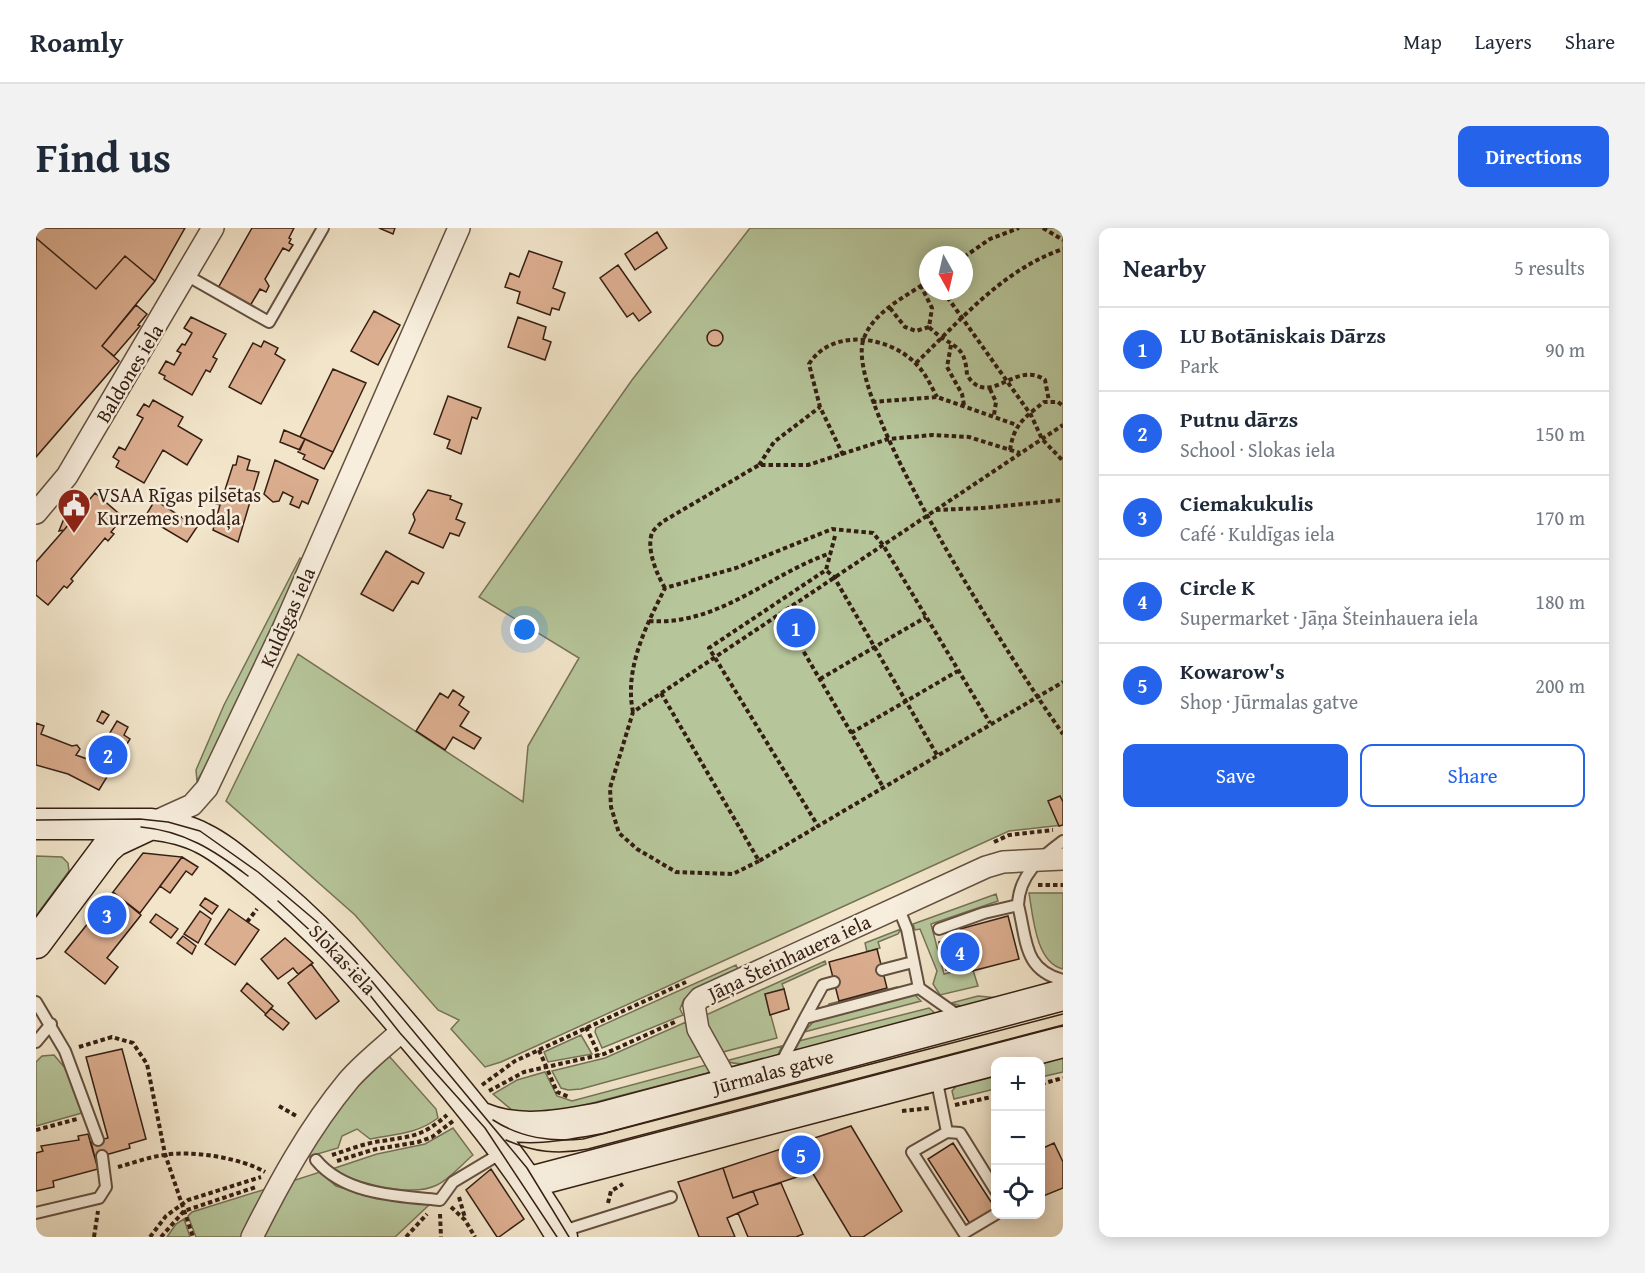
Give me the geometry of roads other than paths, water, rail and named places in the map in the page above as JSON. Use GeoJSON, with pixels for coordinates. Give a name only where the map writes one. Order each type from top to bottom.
{"type":"FeatureCollection","features":[{"type":"Feature","properties":{"kind":"main road","name":"Slokas iela"},"geometry":{"type":"LineString","coordinates":[[36,824],[150,824],[201,837],[265,883],[341,952],[482,1118],[530,1182],[561,1235]]}},
{"type":"Feature","properties":{"kind":"main road","name":"Kuldīgas iela"},"geometry":{"type":"LineString","coordinates":[[36,943],[106,849],[115,841],[136,833],[150,824]]}},
{"type":"Feature","properties":{"kind":"main road","name":"Jūrmalas gatve"},"geometry":{"type":"LineString","coordinates":[[482,1118],[514,1125],[554,1127],[600,1118],[1063,995]]}},
{"type":"Feature","properties":{"kind":"main road"},"geometry":{"type":"LineString","coordinates":[[530,1182],[1063,1042]]}},
{"type":"Feature","properties":{"kind":"street","name":"Baldones iela"},"geometry":{"type":"LineString","coordinates":[[36,513],[67,476],[213,228]]}},
{"type":"Feature","properties":{"kind":"street","name":"Kuldīgas iela"},"geometry":{"type":"LineString","coordinates":[[150,824],[192,806],[207,788],[283,629],[459,228]]}},
{"type":"Feature","properties":{"kind":"street","name":"Jāņa Šteinhauera iela"},"geometry":{"type":"LineString","coordinates":[[728,1083],[698,1029],[694,1005],[700,998],[986,867],[1003,862],[1063,859]]}},
{"type":"Feature","properties":{"kind":"street"},"geometry":{"type":"LineString","coordinates":[[252,1237],[289,1168],[330,1105],[350,1079],[405,1028]]}},
{"type":"Feature","properties":{"kind":"lane"},"geometry":{"type":"LineString","coordinates":[[186,276],[269,322],[323,228]]}},
{"type":"Feature","properties":{"kind":"lane"},"geometry":{"type":"LineString","coordinates":[[1063,841],[1037,861],[1020,886],[1018,905],[1032,961],[1043,974],[1063,980]]}},
{"type":"Feature","properties":{"kind":"lane"},"geometry":{"type":"LineString","coordinates":[[939,929],[984,913],[1018,905]]}},
{"type":"Feature","properties":{"kind":"lane"},"geometry":{"type":"LineString","coordinates":[[898,907],[907,929],[919,988],[966,1021]]}},
{"type":"Feature","properties":{"kind":"lane"},"geometry":{"type":"LineString","coordinates":[[882,970],[913,962]]}},
{"type":"Feature","properties":{"kind":"lane"},"geometry":{"type":"LineString","coordinates":[[778,1070],[823,985],[834,982]]}},
{"type":"Feature","properties":{"kind":"lane"},"geometry":{"type":"LineString","coordinates":[[805,1018],[919,988]]}},
{"type":"Feature","properties":{"kind":"lane"},"geometry":{"type":"LineString","coordinates":[[36,1002],[51,1024],[78,1080],[98,1140]]}},
{"type":"Feature","properties":{"kind":"lane"},"geometry":{"type":"LineString","coordinates":[[36,1042],[51,1024]]}},
{"type":"Feature","properties":{"kind":"lane"},"geometry":{"type":"LineString","coordinates":[[936,1075],[947,1132]]}},
{"type":"Feature","properties":{"kind":"lane"},"geometry":{"type":"LineString","coordinates":[[991,1183],[960,1133],[947,1132],[912,1152],[964,1233],[991,1217]]}},
{"type":"Feature","properties":{"kind":"lane"},"geometry":{"type":"LineString","coordinates":[[316,1160],[348,1185],[404,1197],[440,1200],[453,1182],[506,1150]]}},
{"type":"Feature","properties":{"kind":"lane"},"geometry":{"type":"LineString","coordinates":[[36,1213],[99,1198],[106,1187],[106,1171],[102,1156]]}},
{"type":"Feature","properties":{"kind":"lane"},"geometry":{"type":"LineString","coordinates":[[561,1235],[671,1197]]}},
{"type":"Feature","properties":{"kind":"tram line"},"geometry":{"type":"LineString","coordinates":[[36,820],[140,819],[168,822],[200,831],[258,872],[316,921],[355,961],[527,1168],[569,1237]]}},
{"type":"Feature","properties":{"kind":"tram line"},"geometry":{"type":"LineString","coordinates":[[141,827],[185,837],[211,850],[248,876]]}},
{"type":"Feature","properties":{"kind":"tram line"},"geometry":{"type":"LineString","coordinates":[[278,901],[342,960],[400,1033],[485,1128],[557,1237]]}},
{"type":"Feature","properties":{"kind":"tram line"},"geometry":{"type":"LineString","coordinates":[[493,1120],[525,1135],[559,1140],[583,1139],[1063,1014]]}},
{"type":"Feature","properties":{"kind":"tram line"},"geometry":{"type":"LineString","coordinates":[[506,1140],[546,1151],[566,1152],[588,1149],[1063,1025]]}},
{"type":"Feature","properties":{"kind":"place","name":"VSAA Rīgas pilsētas Kurzemes nodaļa"},"geometry":{"type":"Point","coordinates":[74,534]}},
{"type":"Feature","properties":{"kind":"place","name":"LU Botāniskais Dārzs"},"geometry":{"type":"Point","coordinates":[796,628]}},
{"type":"Feature","properties":{"kind":"place","name":"Putnu dārzs"},"geometry":{"type":"Point","coordinates":[108,755]}},
{"type":"Feature","properties":{"kind":"place","name":"Ciemakukulis"},"geometry":{"type":"Point","coordinates":[107,915]}},
{"type":"Feature","properties":{"kind":"place","name":"Circle K"},"geometry":{"type":"Point","coordinates":[960,952]}},
{"type":"Feature","properties":{"kind":"place","name":"Kowarow's"},"geometry":{"type":"Point","coordinates":[801,1155]}}]}
